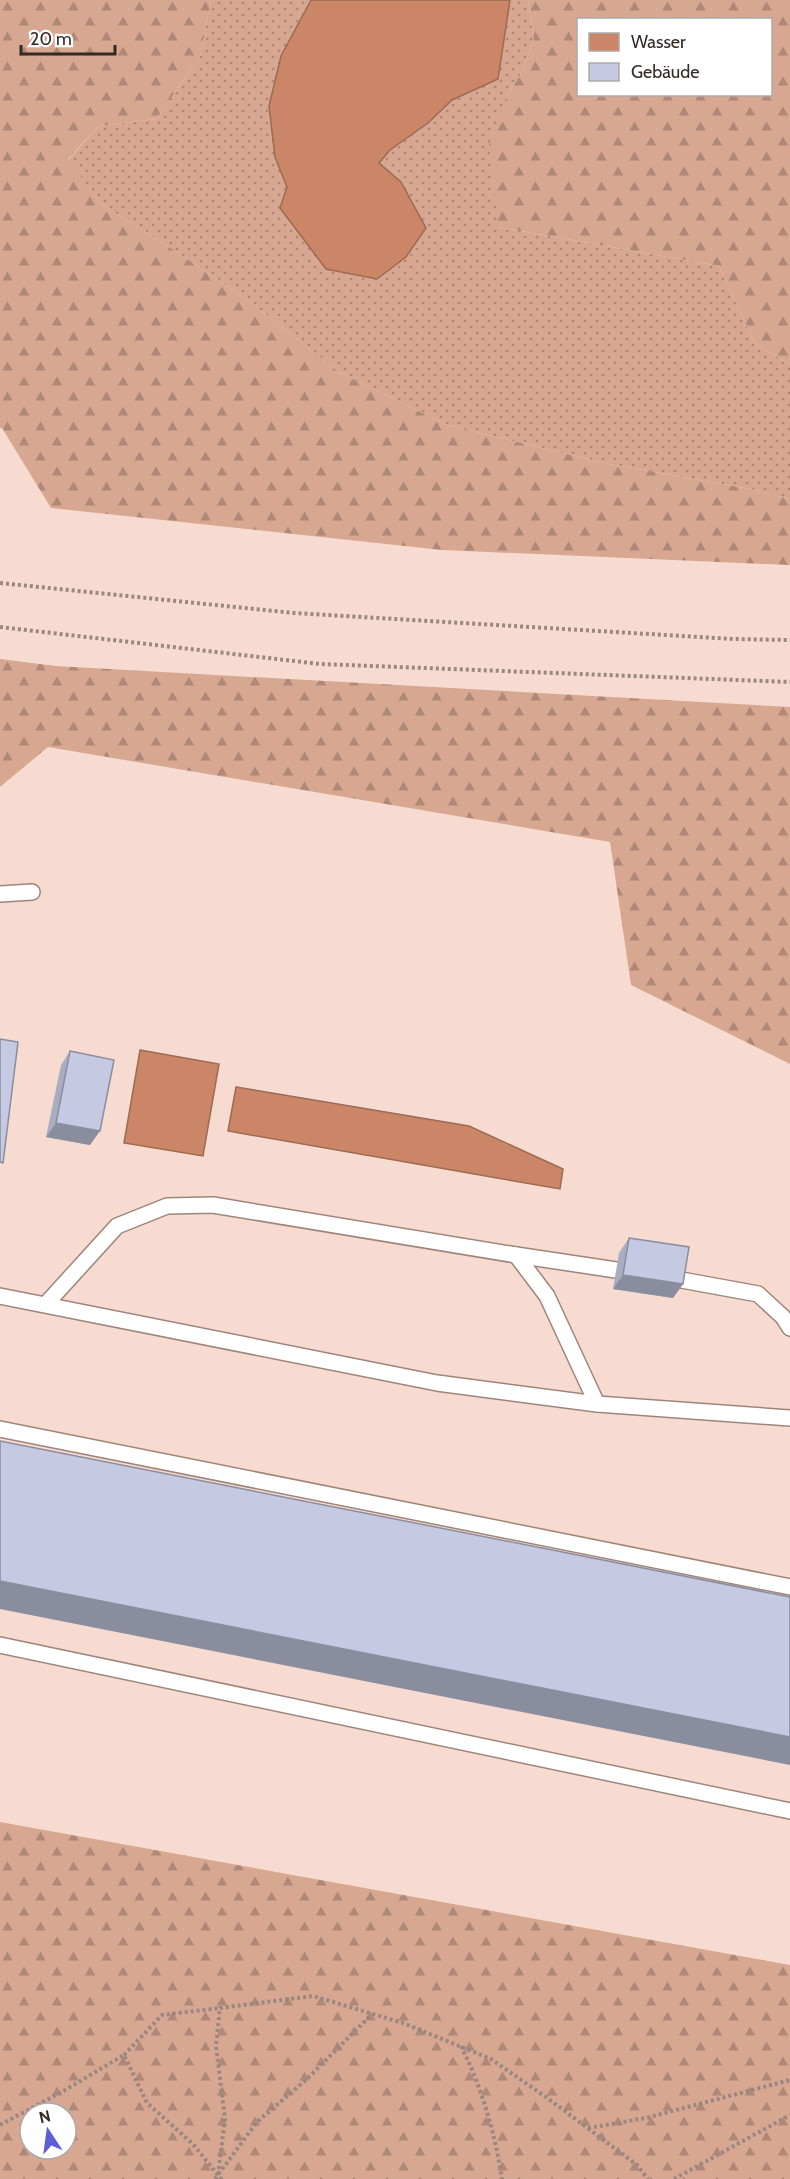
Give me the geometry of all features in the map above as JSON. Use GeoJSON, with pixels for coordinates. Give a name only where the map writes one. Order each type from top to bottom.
{"type":"FeatureCollection","features":[{"type":"Feature","properties":{"kind":"lane"},"geometry":{"type":"LineString","coordinates":[[0,894],[32,892]]}},
{"type":"Feature","properties":{"kind":"lane"},"geometry":{"type":"LineString","coordinates":[[46,1304],[117,1226],[167,1206],[213,1205],[616,1270]]}},
{"type":"Feature","properties":{"kind":"lane"},"geometry":{"type":"LineString","coordinates":[[516,1255],[547,1296],[597,1404]]}},
{"type":"Feature","properties":{"kind":"lane"},"geometry":{"type":"LineString","coordinates":[[676,1279],[758,1294],[783,1317],[790,1328]]}},
{"type":"Feature","properties":{"kind":"lane"},"geometry":{"type":"LineString","coordinates":[[0,1296],[437,1383],[597,1404],[790,1418]]}},
{"type":"Feature","properties":{"kind":"lane"},"geometry":{"type":"LineString","coordinates":[[0,1430],[790,1587]]}},
{"type":"Feature","properties":{"kind":"lane"},"geometry":{"type":"LineString","coordinates":[[0,1645],[790,1811]]}},
{"type":"Feature","properties":{"kind":"path"},"geometry":{"type":"LineString","coordinates":[[0,583],[294,613],[790,640]]}},
{"type":"Feature","properties":{"kind":"path"},"geometry":{"type":"LineString","coordinates":[[0,627],[320,664],[790,682]]}},
{"type":"Feature","properties":{"kind":"path"},"geometry":{"type":"LineString","coordinates":[[0,2125],[124,2055],[162,2016],[313,1996],[403,2023],[491,2059],[637,2165],[648,2179]]}},
{"type":"Feature","properties":{"kind":"path"},"geometry":{"type":"LineString","coordinates":[[218,2178],[225,2119],[216,2046],[220,2008]]}},
{"type":"Feature","properties":{"kind":"path"},"geometry":{"type":"LineString","coordinates":[[218,2178],[257,2122],[307,2079],[372,2014]]}},
{"type":"Feature","properties":{"kind":"path"},"geometry":{"type":"LineString","coordinates":[[461,2046],[474,2073],[497,2146],[502,2179]]}},
{"type":"Feature","properties":{"kind":"path"},"geometry":{"type":"LineString","coordinates":[[124,2055],[147,2103],[193,2144],[218,2178]]}},
{"type":"Feature","properties":{"kind":"path"},"geometry":{"type":"LineString","coordinates":[[588,2128],[646,2118],[790,2080]]}},
{"type":"Feature","properties":{"kind":"path"},"geometry":{"type":"LineString","coordinates":[[675,2179],[790,2115]]}},
{"type":"Feature","properties":{"kind":"green space"},"geometry":{"type":"Polygon","coordinates":[[[0,0],[211,0],[200,57],[156,119],[99,126],[68,159],[101,204],[250,302],[339,372],[447,425],[604,463],[750,489],[790,499],[790,565],[442,550],[51,508],[0,428],[0,0]]]}},
{"type":"Feature","properties":{"kind":"green space"},"geometry":{"type":"Polygon","coordinates":[[[211,0],[311,0],[281,56],[275,157],[287,187],[401,182],[379,163],[390,150],[428,123],[452,100],[498,79],[510,0],[528,0],[534,40],[522,72],[508,93],[498,227],[719,266],[755,344],[790,364],[790,499],[750,489],[604,463],[447,425],[339,372],[250,302],[101,204],[68,160],[99,126],[156,119],[200,57],[211,0]]]}},
{"type":"Feature","properties":{"kind":"green space"},"geometry":{"type":"Polygon","coordinates":[[[528,0],[790,0],[790,364],[755,344],[719,266],[498,227],[489,144],[508,93],[522,72],[534,40],[528,0]]]}},
{"type":"Feature","properties":{"kind":"green space"},"geometry":{"type":"Polygon","coordinates":[[[0,659],[56,666],[790,707],[790,1064],[631,985],[610,842],[48,747],[0,787],[0,659]]]}},
{"type":"Feature","properties":{"kind":"green space"},"geometry":{"type":"Polygon","coordinates":[[[0,1822],[790,1965],[790,2179],[0,2179],[0,1822]]]}},
{"type":"Feature","properties":{"kind":"water"},"geometry":{"type":"Polygon","coordinates":[[[311,0],[510,0],[498,79],[452,100],[428,123],[390,150],[379,163],[401,182],[426,228],[406,257],[377,279],[326,269],[280,208],[287,187],[275,157],[269,106],[281,56],[311,0]]]}},
{"type":"Feature","properties":{"kind":"water"},"geometry":{"type":"Polygon","coordinates":[[[140,1050],[219,1064],[203,1156],[124,1143],[140,1050]]]}},
{"type":"Feature","properties":{"kind":"water"},"geometry":{"type":"Polygon","coordinates":[[[236,1087],[469,1126],[563,1169],[560,1189],[228,1131],[236,1087]]]}},
{"type":"Feature","properties":{"kind":"building"},"geometry":{"type":"Polygon","coordinates":[[[0,1039],[18,1042],[3,1163],[0,1162],[0,1039]]]}},
{"type":"Feature","properties":{"kind":"building"},"geometry":{"type":"Polygon","coordinates":[[[70,1051],[114,1060],[100,1131],[56,1123],[70,1051]]]}},
{"type":"Feature","properties":{"kind":"building"},"geometry":{"type":"Polygon","coordinates":[[[629,1238],[689,1247],[683,1284],[623,1275],[629,1238]]]}},
{"type":"Feature","properties":{"kind":"building"},"geometry":{"type":"Polygon","coordinates":[[[0,1441],[790,1597],[790,1737],[0,1581],[0,1441]]]}}]}
